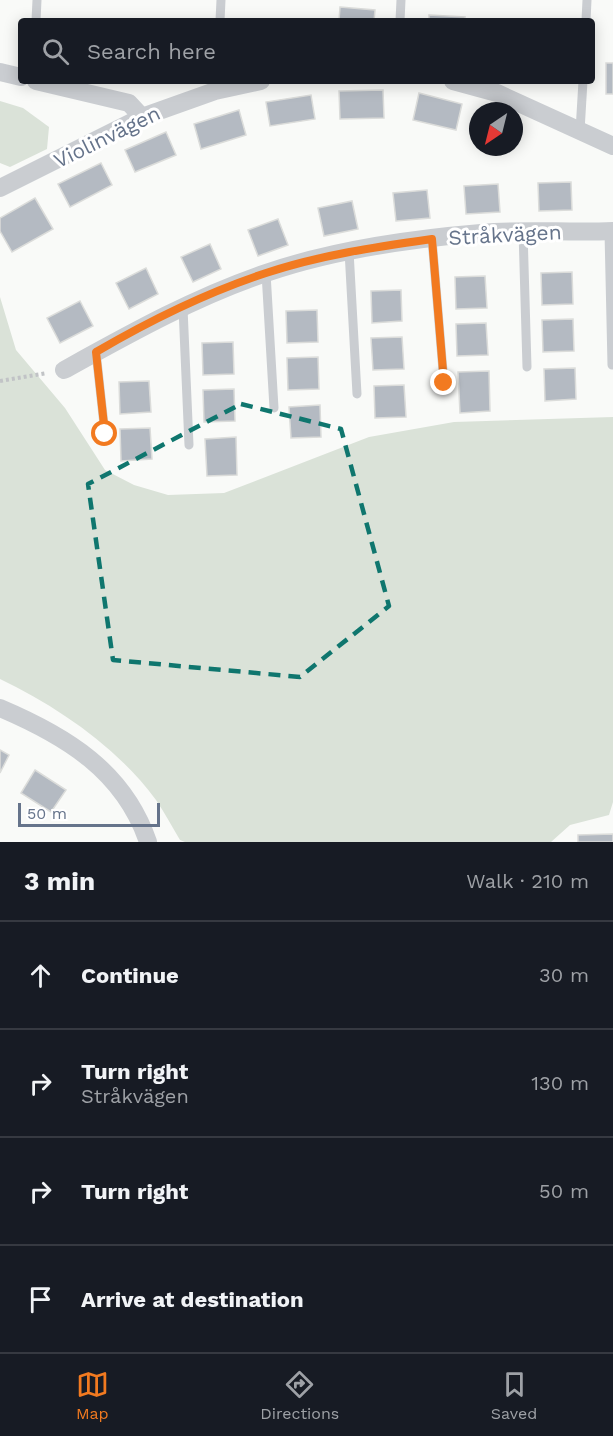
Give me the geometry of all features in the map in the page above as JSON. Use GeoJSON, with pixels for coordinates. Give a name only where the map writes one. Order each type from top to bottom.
{"type":"FeatureCollection","features":[{"type":"Feature","properties":{"kind":"street"},"geometry":{"type":"LineString","coordinates":[[0,72],[18,76]]}},
{"type":"Feature","properties":{"kind":"street"},"geometry":{"type":"LineString","coordinates":[[49,84],[129,103],[142,117]]}},
{"type":"Feature","properties":{"kind":"street","name":"Violinvägen"},"geometry":{"type":"LineString","coordinates":[[0,188],[142,117],[215,86],[233,84]]}},
{"type":"Feature","properties":{"kind":"street"},"geometry":{"type":"LineString","coordinates":[[464,84],[497,93],[613,146]]}},
{"type":"Feature","properties":{"kind":"street","name":"Stråkvägen"},"geometry":{"type":"LineString","coordinates":[[64,370],[183,308],[266,273],[349,251],[481,233],[611,231]]}},
{"type":"Feature","properties":{"kind":"street"},"geometry":{"type":"LineString","coordinates":[[0,708],[34,722],[67,742],[109,775],[139,815],[148,842]]}},
{"type":"Feature","properties":{"kind":"lane"},"geometry":{"type":"LineString","coordinates":[[36,18],[37,0]]}},
{"type":"Feature","properties":{"kind":"lane"},"geometry":{"type":"LineString","coordinates":[[220,18],[221,0]]}},
{"type":"Feature","properties":{"kind":"lane"},"geometry":{"type":"LineString","coordinates":[[400,18],[401,0]]}},
{"type":"Feature","properties":{"kind":"lane"},"geometry":{"type":"LineString","coordinates":[[586,18],[587,0]]}},
{"type":"Feature","properties":{"kind":"lane"},"geometry":{"type":"LineString","coordinates":[[580,131],[582,84]]}},
{"type":"Feature","properties":{"kind":"lane"},"geometry":{"type":"LineString","coordinates":[[522,231],[527,367]]}},
{"type":"Feature","properties":{"kind":"lane"},"geometry":{"type":"LineString","coordinates":[[611,231],[612,365]]}},
{"type":"Feature","properties":{"kind":"lane"},"geometry":{"type":"LineString","coordinates":[[432,239],[444,383]]}},
{"type":"Feature","properties":{"kind":"lane"},"geometry":{"type":"LineString","coordinates":[[349,251],[357,394]]}},
{"type":"Feature","properties":{"kind":"lane"},"geometry":{"type":"LineString","coordinates":[[266,273],[274,408]]}},
{"type":"Feature","properties":{"kind":"lane"},"geometry":{"type":"LineString","coordinates":[[183,308],[189,445]]}},
{"type":"Feature","properties":{"kind":"lane"},"geometry":{"type":"LineString","coordinates":[[96,352],[105,434]]}},
{"type":"Feature","properties":{"kind":"path"},"geometry":{"type":"LineString","coordinates":[[0,381],[64,370]]}},
{"type":"Feature","properties":{"kind":"highlighted area"},"geometry":{"type":"Polygon","coordinates":[[[241,404],[341,429],[389,606],[300,677],[113,660],[88,484],[241,404]]]}},
{"type":"Feature","properties":{"kind":"shaded area"},"geometry":{"type":"Polygon","coordinates":[[[0,101],[23,108],[49,127],[47,149],[10,167],[0,163],[0,101]]]}},
{"type":"Feature","properties":{"kind":"shaded area"},"geometry":{"type":"Polygon","coordinates":[[[0,297],[16,350],[65,408],[105,470],[134,485],[168,495],[224,493],[369,437],[454,422],[613,417],[613,802],[609,815],[570,825],[551,842],[185,842],[180,840],[156,800],[105,746],[65,716],[0,679],[0,297]]]}},
{"type":"Feature","properties":{"kind":"building"},"geometry":{"type":"Polygon","coordinates":[[[340,7],[375,10],[374,18],[339,18],[340,7]]]}},
{"type":"Feature","properties":{"kind":"building"},"geometry":{"type":"Polygon","coordinates":[[[429,15],[465,17],[465,18],[429,18],[429,15]]]}},
{"type":"Feature","properties":{"kind":"building"},"geometry":{"type":"Polygon","coordinates":[[[606,63],[613,63],[613,94],[606,94],[606,63]]]}},
{"type":"Feature","properties":{"kind":"building"},"geometry":{"type":"Polygon","coordinates":[[[383,90],[384,118],[340,119],[339,91],[383,90]]]}},
{"type":"Feature","properties":{"kind":"building"},"geometry":{"type":"Polygon","coordinates":[[[419,93],[462,104],[456,130],[413,120],[419,93]]]}},
{"type":"Feature","properties":{"kind":"building"},"geometry":{"type":"Polygon","coordinates":[[[311,95],[315,119],[270,126],[266,102],[311,95]]]}},
{"type":"Feature","properties":{"kind":"building"},"geometry":{"type":"Polygon","coordinates":[[[239,110],[246,135],[201,149],[194,124],[239,110]]]}},
{"type":"Feature","properties":{"kind":"building"},"geometry":{"type":"Polygon","coordinates":[[[166,132],[176,155],[135,172],[125,150],[166,132]]]}},
{"type":"Feature","properties":{"kind":"building"},"geometry":{"type":"Polygon","coordinates":[[[101,163],[112,185],[70,207],[58,184],[101,163]]]}},
{"type":"Feature","properties":{"kind":"building"},"geometry":{"type":"Polygon","coordinates":[[[571,182],[572,210],[539,211],[538,183],[571,182]]]}},
{"type":"Feature","properties":{"kind":"building"},"geometry":{"type":"Polygon","coordinates":[[[498,184],[500,212],[466,214],[464,186],[498,184]]]}},
{"type":"Feature","properties":{"kind":"building"},"geometry":{"type":"Polygon","coordinates":[[[427,190],[430,218],[396,221],[393,193],[427,190]]]}},
{"type":"Feature","properties":{"kind":"building"},"geometry":{"type":"Polygon","coordinates":[[[35,198],[53,229],[12,252],[0,231],[0,218],[35,198]]]}},
{"type":"Feature","properties":{"kind":"building"},"geometry":{"type":"Polygon","coordinates":[[[352,201],[358,229],[324,236],[318,208],[352,201]]]}},
{"type":"Feature","properties":{"kind":"building"},"geometry":{"type":"Polygon","coordinates":[[[278,219],[288,245],[258,256],[248,230],[278,219]]]}},
{"type":"Feature","properties":{"kind":"building"},"geometry":{"type":"Polygon","coordinates":[[[210,244],[221,269],[193,282],[181,257],[210,244]]]}},
{"type":"Feature","properties":{"kind":"building"},"geometry":{"type":"Polygon","coordinates":[[[146,268],[158,294],[129,309],[116,283],[146,268]]]}},
{"type":"Feature","properties":{"kind":"building"},"geometry":{"type":"Polygon","coordinates":[[[572,272],[573,304],[542,305],[541,273],[572,272]]]}},
{"type":"Feature","properties":{"kind":"building"},"geometry":{"type":"Polygon","coordinates":[[[485,276],[487,308],[456,309],[455,277],[485,276]]]}},
{"type":"Feature","properties":{"kind":"building"},"geometry":{"type":"Polygon","coordinates":[[[401,290],[402,321],[372,323],[371,291],[401,290]]]}},
{"type":"Feature","properties":{"kind":"building"},"geometry":{"type":"Polygon","coordinates":[[[80,301],[93,326],[60,343],[47,318],[80,301]]]}},
{"type":"Feature","properties":{"kind":"building"},"geometry":{"type":"Polygon","coordinates":[[[317,310],[318,342],[287,343],[286,311],[317,310]]]}},
{"type":"Feature","properties":{"kind":"building"},"geometry":{"type":"Polygon","coordinates":[[[573,319],[574,351],[543,352],[542,320],[573,319]]]}},
{"type":"Feature","properties":{"kind":"building"},"geometry":{"type":"Polygon","coordinates":[[[486,323],[488,355],[457,356],[456,324],[486,323]]]}},
{"type":"Feature","properties":{"kind":"building"},"geometry":{"type":"Polygon","coordinates":[[[402,337],[404,369],[373,370],[371,338],[402,337]]]}},
{"type":"Feature","properties":{"kind":"building"},"geometry":{"type":"Polygon","coordinates":[[[233,342],[234,374],[203,375],[202,343],[233,342]]]}},
{"type":"Feature","properties":{"kind":"building"},"geometry":{"type":"Polygon","coordinates":[[[318,357],[319,389],[288,390],[287,358],[318,357]]]}},
{"type":"Feature","properties":{"kind":"building"},"geometry":{"type":"Polygon","coordinates":[[[575,368],[576,399],[545,401],[544,369],[575,368]]]}},
{"type":"Feature","properties":{"kind":"building"},"geometry":{"type":"Polygon","coordinates":[[[489,371],[490,411],[460,413],[458,372],[489,371]]]}},
{"type":"Feature","properties":{"kind":"building"},"geometry":{"type":"Polygon","coordinates":[[[149,381],[151,412],[120,414],[119,382],[149,381]]]}},
{"type":"Feature","properties":{"kind":"building"},"geometry":{"type":"Polygon","coordinates":[[[404,385],[406,417],[375,418],[374,386],[404,385]]]}},
{"type":"Feature","properties":{"kind":"building"},"geometry":{"type":"Polygon","coordinates":[[[234,389],[235,421],[204,422],[203,390],[234,389]]]}},
{"type":"Feature","properties":{"kind":"building"},"geometry":{"type":"Polygon","coordinates":[[[320,405],[321,437],[291,438],[289,407],[320,405]]]}},
{"type":"Feature","properties":{"kind":"building"},"geometry":{"type":"Polygon","coordinates":[[[150,428],[152,459],[121,461],[120,429],[150,428]]]}},
{"type":"Feature","properties":{"kind":"building"},"geometry":{"type":"Polygon","coordinates":[[[236,437],[237,475],[207,476],[205,439],[236,437]]]}},
{"type":"Feature","properties":{"kind":"building"},"geometry":{"type":"Polygon","coordinates":[[[0,750],[9,755],[0,773],[0,750]]]}},
{"type":"Feature","properties":{"kind":"building"},"geometry":{"type":"Polygon","coordinates":[[[35,770],[66,790],[51,812],[21,793],[35,770]]]}},
{"type":"Feature","properties":{"kind":"building"},"geometry":{"type":"Polygon","coordinates":[[[613,834],[613,842],[578,842],[578,835],[613,834]]]}},
{"type":"Feature","properties":{"kind":"route"},"geometry":{"type":"LineString","coordinates":[[105,434],[96,352],[183,308],[266,273],[349,251],[432,239],[444,383]]}}]}
